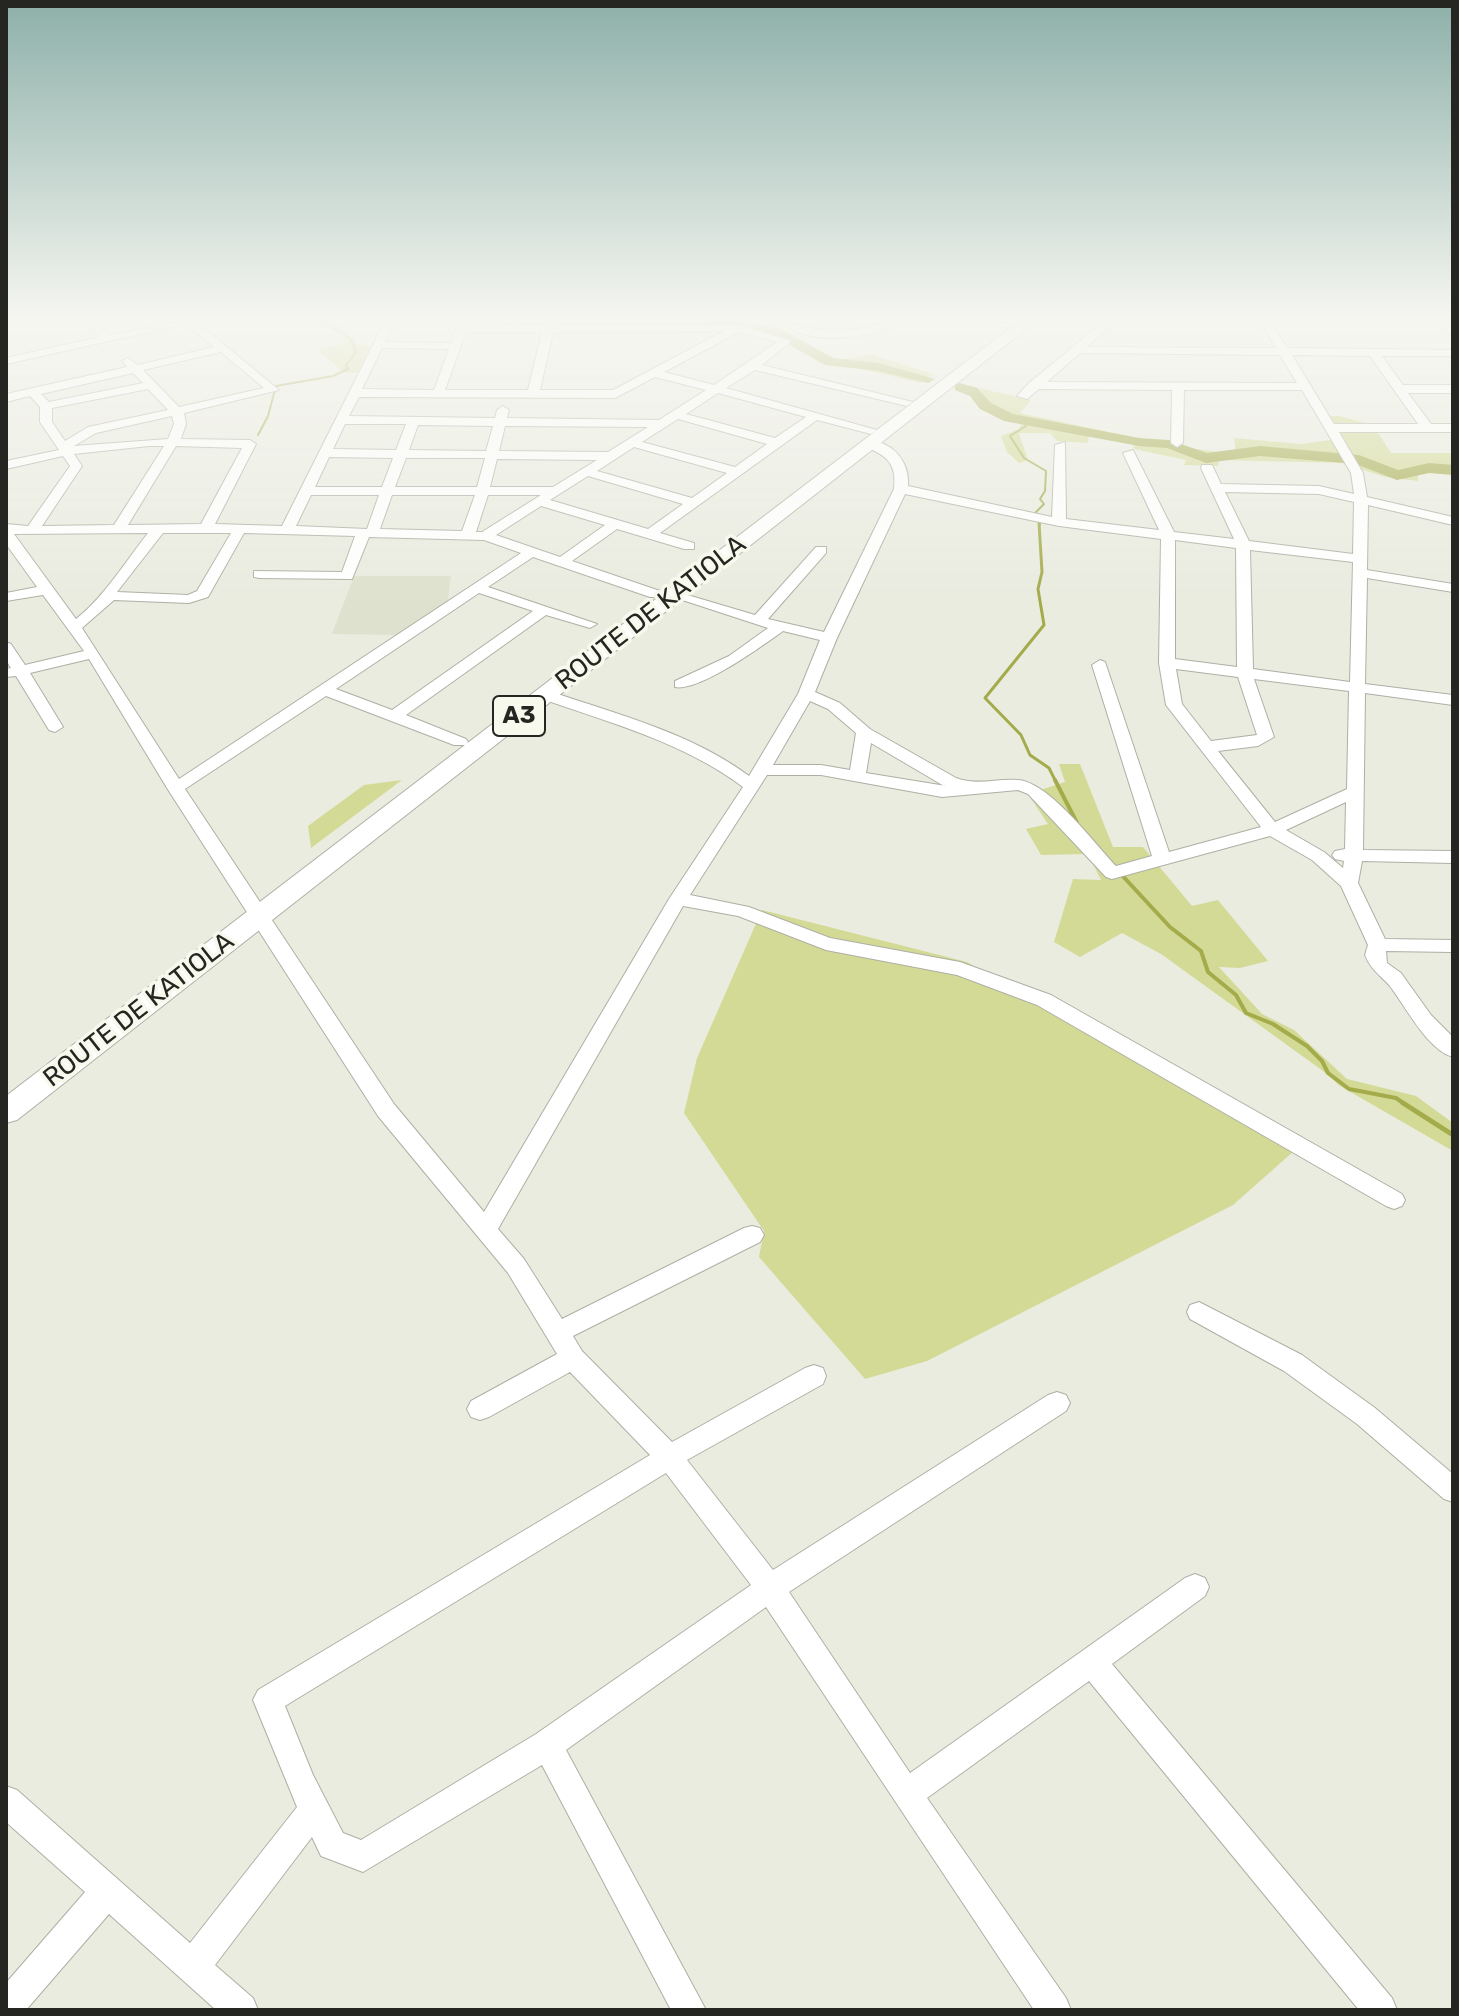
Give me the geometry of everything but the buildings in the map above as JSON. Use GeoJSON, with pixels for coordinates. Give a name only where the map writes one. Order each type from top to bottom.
{"type":"FeatureCollection","features":[{"type":"Feature","properties":{"kind":"highway","name":"ROUTE DE KATIOLA"},"geometry":{"type":"LineString","coordinates":[[870,437],[895,413]]}},
{"type":"Feature","properties":{"kind":"highway","name":"ROUTE DE KATIOLA"},"geometry":{"type":"LineString","coordinates":[[6,1112],[460,742],[665,594],[903,413]]}},
{"type":"Feature","properties":{"kind":"highway","name":"ROUTE DE KATIOLA"},"geometry":{"type":"LineString","coordinates":[[6,1089],[546,695],[665,594]]}},
{"type":"Feature","properties":{"kind":"street"},"geometry":{"type":"LineString","coordinates":[[33,529],[76,466],[46,422],[46,413]]}},
{"type":"Feature","properties":{"kind":"street"},"geometry":{"type":"LineString","coordinates":[[66,449],[92,430],[162,413]]}},
{"type":"Feature","properties":{"kind":"street"},"geometry":{"type":"LineString","coordinates":[[119,528],[173,443],[180,424],[176,413]]}},
{"type":"Feature","properties":{"kind":"street"},"geometry":{"type":"LineString","coordinates":[[287,530],[345,413]]}},
{"type":"Feature","properties":{"kind":"street"},"geometry":{"type":"LineString","coordinates":[[468,535],[483,490],[502,413]]}},
{"type":"Feature","properties":{"kind":"street"},"geometry":{"type":"LineString","coordinates":[[485,536],[679,413]]}},
{"type":"Feature","properties":{"kind":"street"},"geometry":{"type":"LineString","coordinates":[[487,1228],[678,899],[757,778],[806,694],[829,638],[901,489],[904,473],[891,451],[870,437],[808,413]]}},
{"type":"Feature","properties":{"kind":"street"},"geometry":{"type":"LineString","coordinates":[[1177,443],[1178,413]]}},
{"type":"Feature","properties":{"kind":"street"},"geometry":{"type":"LineString","coordinates":[[1322,413],[1357,473],[1361,499],[1355,689],[1356,791],[1354,855],[1349,883]]}},
{"type":"Feature","properties":{"kind":"street"},"geometry":{"type":"LineString","coordinates":[[1417,413],[1427,428]]}},
{"type":"Feature","properties":{"kind":"street"},"geometry":{"type":"LineString","coordinates":[[676,415],[778,443]]}},
{"type":"Feature","properties":{"kind":"street"},"geometry":{"type":"LineString","coordinates":[[650,534],[816,415]]}},
{"type":"Feature","properties":{"kind":"street"},"geometry":{"type":"LineString","coordinates":[[342,420],[662,424]]}},
{"type":"Feature","properties":{"kind":"street"},"geometry":{"type":"LineString","coordinates":[[259,574],[347,576],[402,454],[413,422]]}},
{"type":"Feature","properties":{"kind":"street"},"geometry":{"type":"LineString","coordinates":[[1331,428],[1453,428]]}},
{"type":"Feature","properties":{"kind":"street"},"geometry":{"type":"LineString","coordinates":[[6,465],[66,449],[173,443],[250,444],[206,528]]}},
{"type":"Feature","properties":{"kind":"street"},"geometry":{"type":"LineString","coordinates":[[633,443],[737,472]]}},
{"type":"Feature","properties":{"kind":"street"},"geometry":{"type":"LineString","coordinates":[[1059,522],[1061,445]]}},
{"type":"Feature","properties":{"kind":"street"},"geometry":{"type":"LineString","coordinates":[[324,453],[610,456]]}},
{"type":"Feature","properties":{"kind":"street"},"geometry":{"type":"LineString","coordinates":[[1129,453],[1168,534],[1167,663],[1174,705],[1272,830],[1318,856],[1349,883],[1378,945],[1375,955],[1379,966],[1394,978],[1424,1020],[1453,1050]]}},
{"type":"Feature","properties":{"kind":"street"},"geometry":{"type":"LineString","coordinates":[[1206,747],[1258,741],[1266,737],[1245,674],[1243,544],[1207,468]]}},
{"type":"Feature","properties":{"kind":"street"},"geometry":{"type":"LineString","coordinates":[[588,472],[695,503]]}},
{"type":"Feature","properties":{"kind":"street"},"geometry":{"type":"LineString","coordinates":[[1216,488],[1304,488],[1453,521]]}},
{"type":"Feature","properties":{"kind":"street"},"geometry":{"type":"LineString","coordinates":[[901,489],[1059,522],[1243,544],[1453,588]]}},
{"type":"Feature","properties":{"kind":"street"},"geometry":{"type":"LineString","coordinates":[[307,491],[560,491]]}},
{"type":"Feature","properties":{"kind":"street"},"geometry":{"type":"LineString","coordinates":[[542,502],[689,546]]}},
{"type":"Feature","properties":{"kind":"street"},"geometry":{"type":"LineString","coordinates":[[560,563],[615,524]]}},
{"type":"Feature","properties":{"kind":"street"},"geometry":{"type":"LineString","coordinates":[[75,627],[110,596],[111,589],[159,528]]}},
{"type":"Feature","properties":{"kind":"street"},"geometry":{"type":"LineString","coordinates":[[829,638],[758,621],[560,563],[485,536],[206,528],[33,529],[7,534],[93,653],[176,788],[386,1110],[516,1266],[573,1358],[669,1457],[770,1588],[1054,2010]]}},
{"type":"Feature","properties":{"kind":"street"},"geometry":{"type":"LineString","coordinates":[[110,596],[197,598],[207,589],[240,529]]}},
{"type":"Feature","properties":{"kind":"street"},"geometry":{"type":"LineString","coordinates":[[758,621],[821,550]]}},
{"type":"Feature","properties":{"kind":"street"},"geometry":{"type":"LineString","coordinates":[[176,788],[530,553]]}},
{"type":"Feature","properties":{"kind":"street"},"geometry":{"type":"LineString","coordinates":[[477,588],[590,624]]}},
{"type":"Feature","properties":{"kind":"street"},"geometry":{"type":"LineString","coordinates":[[6,597],[47,590]]}},
{"type":"Feature","properties":{"kind":"street"},"geometry":{"type":"LineString","coordinates":[[393,717],[543,610]]}},
{"type":"Feature","properties":{"kind":"street"},"geometry":{"type":"LineString","coordinates":[[681,684],[734,659],[781,626]]}},
{"type":"Feature","properties":{"kind":"street"},"geometry":{"type":"LineString","coordinates":[[6,647],[12,673],[55,727]]}},
{"type":"Feature","properties":{"kind":"street"},"geometry":{"type":"LineString","coordinates":[[12,673],[93,653]]}},
{"type":"Feature","properties":{"kind":"street"},"geometry":{"type":"LineString","coordinates":[[1167,663],[1453,700]]}},
{"type":"Feature","properties":{"kind":"street"},"geometry":{"type":"LineString","coordinates":[[1100,665],[1162,859]]}},
{"type":"Feature","properties":{"kind":"street"},"geometry":{"type":"LineString","coordinates":[[325,690],[460,742]]}},
{"type":"Feature","properties":{"kind":"street"},"geometry":{"type":"LineString","coordinates":[[806,694],[834,706],[864,732],[966,788]]}},
{"type":"Feature","properties":{"kind":"street"},"geometry":{"type":"LineString","coordinates":[[546,695],[697,750],[757,778],[821,770],[942,792],[1019,785],[1034,790],[1108,871],[1122,872],[1272,830],[1356,791]]}},
{"type":"Feature","properties":{"kind":"street"},"geometry":{"type":"LineString","coordinates":[[857,778],[864,732]]}},
{"type":"Feature","properties":{"kind":"street"},"geometry":{"type":"LineString","coordinates":[[1318,856],[1453,857]]}},
{"type":"Feature","properties":{"kind":"street"},"geometry":{"type":"LineString","coordinates":[[678,899],[742,911],[826,944],[960,969],[1044,1000],[1394,1200]]}},
{"type":"Feature","properties":{"kind":"street"},"geometry":{"type":"LineString","coordinates":[[1378,945],[1453,946]]}},
{"type":"Feature","properties":{"kind":"street"},"geometry":{"type":"LineString","coordinates":[[556,1333],[752,1235]]}},
{"type":"Feature","properties":{"kind":"street"},"geometry":{"type":"LineString","coordinates":[[1199,1312],[1293,1363],[1366,1416],[1453,1490]]}},
{"type":"Feature","properties":{"kind":"street"},"geometry":{"type":"LineString","coordinates":[[480,1409],[573,1358]]}},
{"type":"Feature","properties":{"kind":"street"},"geometry":{"type":"LineString","coordinates":[[814,1376],[669,1457],[268,1700],[302,1785],[332,1845],[363,1856],[547,1745],[770,1588],[1057,1403]]}},
{"type":"Feature","properties":{"kind":"street"},"geometry":{"type":"LineString","coordinates":[[906,1794],[1195,1587]]}},
{"type":"Feature","properties":{"kind":"street"},"geometry":{"type":"LineString","coordinates":[[1091,1661],[1380,2010]]}},
{"type":"Feature","properties":{"kind":"street"},"geometry":{"type":"LineString","coordinates":[[547,1745],[689,2010]]}},
{"type":"Feature","properties":{"kind":"street"},"geometry":{"type":"LineString","coordinates":[[6,1801],[241,2010]]}},
{"type":"Feature","properties":{"kind":"street"},"geometry":{"type":"LineString","coordinates":[[193,1966],[315,1809]]}},
{"type":"Feature","properties":{"kind":"street"},"geometry":{"type":"LineString","coordinates":[[6,2008],[107,1891]]}},
{"type":"Feature","properties":{"kind":"shaded area"},"geometry":{"type":"Polygon","coordinates":[[[354,576],[451,576],[447,607],[400,635],[332,634],[354,576]]]}},
{"type":"Feature","properties":{"kind":"green space"},"geometry":{"type":"Polygon","coordinates":[[[996,413],[1020,413],[1180,447],[1236,454],[1234,438],[1301,444],[1331,440],[1319,416],[1340,416],[1373,425],[1391,453],[1453,453],[1453,474],[1418,471],[1418,481],[1385,477],[1342,463],[1219,460],[1218,466],[1184,465],[1186,460],[1134,449],[1133,442],[1089,433],[1088,443],[1057,441],[1050,433],[1019,433],[1028,460],[1019,463],[1007,452],[1001,436],[1019,429],[1021,424],[996,413]]]}},
{"type":"Feature","properties":{"kind":"green space"},"geometry":{"type":"Polygon","coordinates":[[[1059,764],[1080,764],[1113,847],[1143,847],[1192,906],[1218,900],[1268,961],[1240,968],[1219,967],[1262,1014],[1294,1030],[1347,1079],[1416,1096],[1453,1123],[1453,1151],[1340,1086],[1161,954],[1122,933],[1080,957],[1054,942],[1073,879],[1101,880],[1088,854],[1041,855],[1026,829],[1048,824],[1028,794],[1065,782],[1059,764]]]}},
{"type":"Feature","properties":{"kind":"green space"},"geometry":{"type":"Polygon","coordinates":[[[402,780],[311,848],[308,826],[364,785],[402,780]]]}},
{"type":"Feature","properties":{"kind":"green space"},"geometry":{"type":"Polygon","coordinates":[[[762,910],[967,962],[1294,1151],[1233,1205],[927,1361],[865,1379],[759,1257],[764,1231],[684,1113],[697,1058],[762,910]]]}},
{"type":"Feature","properties":{"kind":"waterway"},"geometry":{"type":"LineString","coordinates":[[258,435],[269,413]]}},
{"type":"Feature","properties":{"kind":"waterway"},"geometry":{"type":"LineString","coordinates":[[999,413],[1009,418],[1139,442],[1169,444],[1206,458],[1260,451],[1359,460],[1397,475],[1429,468],[1453,470]]}},
{"type":"Feature","properties":{"kind":"waterway"},"geometry":{"type":"LineString","coordinates":[[1024,421],[1026,426],[1010,436],[1024,458],[1046,471],[1045,491],[1040,499],[1044,504],[1036,512],[1040,525]]}},
{"type":"Feature","properties":{"kind":"waterway"},"geometry":{"type":"LineString","coordinates":[[1039,523],[1042,572],[1038,589],[1044,625],[985,698],[1021,735],[1030,755],[1049,768],[1055,780]]}},
{"type":"Feature","properties":{"kind":"waterway"},"geometry":{"type":"LineString","coordinates":[[1055,780],[1077,823]]}},
{"type":"Feature","properties":{"kind":"waterway"},"geometry":{"type":"LineString","coordinates":[[1119,872],[1170,927],[1201,951],[1208,972],[1236,995],[1246,1013],[1273,1024],[1307,1046],[1322,1061],[1328,1073],[1349,1089],[1396,1098],[1405,1104]]}},
{"type":"Feature","properties":{"kind":"waterway"},"geometry":{"type":"LineString","coordinates":[[1405,1104],[1453,1135]]}}]}
